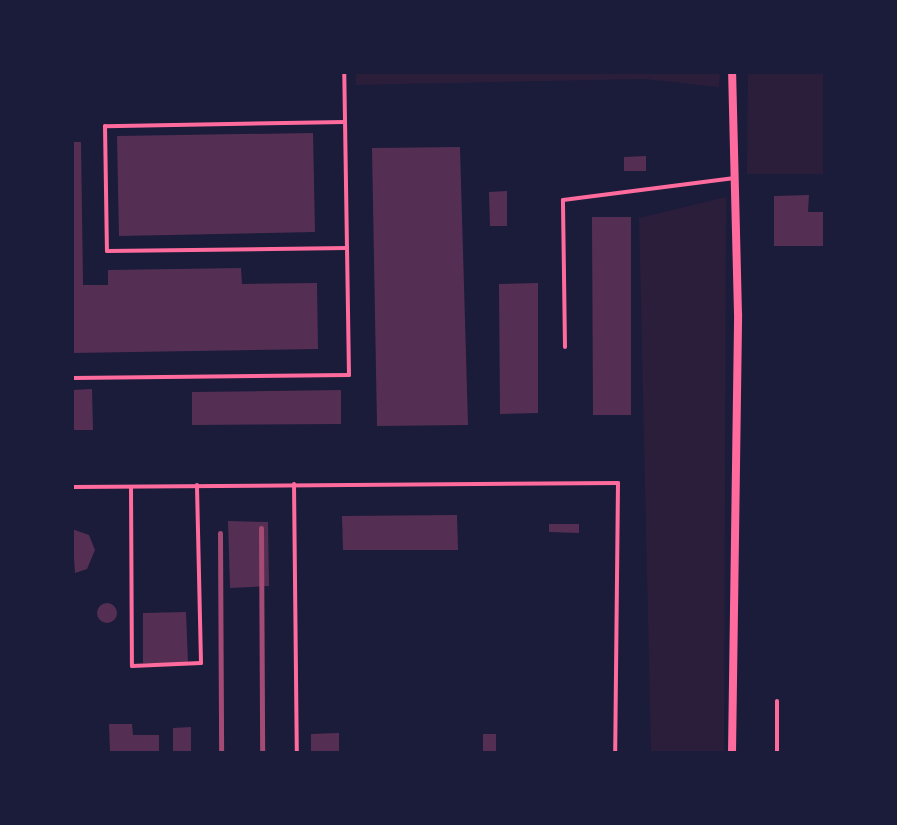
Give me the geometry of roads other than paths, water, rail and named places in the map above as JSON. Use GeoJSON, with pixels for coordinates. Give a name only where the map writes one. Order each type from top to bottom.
{"type":"FeatureCollection","features":[{"type":"Feature","properties":{"kind":"street"},"geometry":{"type":"LineString","coordinates":[[732,72],[738,314],[732,753]]}},
{"type":"Feature","properties":{"kind":"lane"},"geometry":{"type":"LineString","coordinates":[[72,378],[349,375],[344,72]]}},
{"type":"Feature","properties":{"kind":"lane"},"geometry":{"type":"LineString","coordinates":[[345,122],[105,126],[107,251],[347,248]]}},
{"type":"Feature","properties":{"kind":"lane"},"geometry":{"type":"LineString","coordinates":[[565,347],[563,200],[736,177]]}},
{"type":"Feature","properties":{"kind":"lane"},"geometry":{"type":"LineString","coordinates":[[72,487],[618,483],[615,753]]}},
{"type":"Feature","properties":{"kind":"lane"},"geometry":{"type":"LineString","coordinates":[[294,484],[297,753]]}},
{"type":"Feature","properties":{"kind":"lane"},"geometry":{"type":"LineString","coordinates":[[131,487],[132,666],[201,663],[197,485]]}},
{"type":"Feature","properties":{"kind":"lane"},"geometry":{"type":"LineString","coordinates":[[777,701],[777,753]]}},
{"type":"Feature","properties":{"kind":"railway"},"geometry":{"type":"LineString","coordinates":[[261,528],[262,753]]}},
{"type":"Feature","properties":{"kind":"railway"},"geometry":{"type":"LineString","coordinates":[[220,533],[221,753]]}}]}
